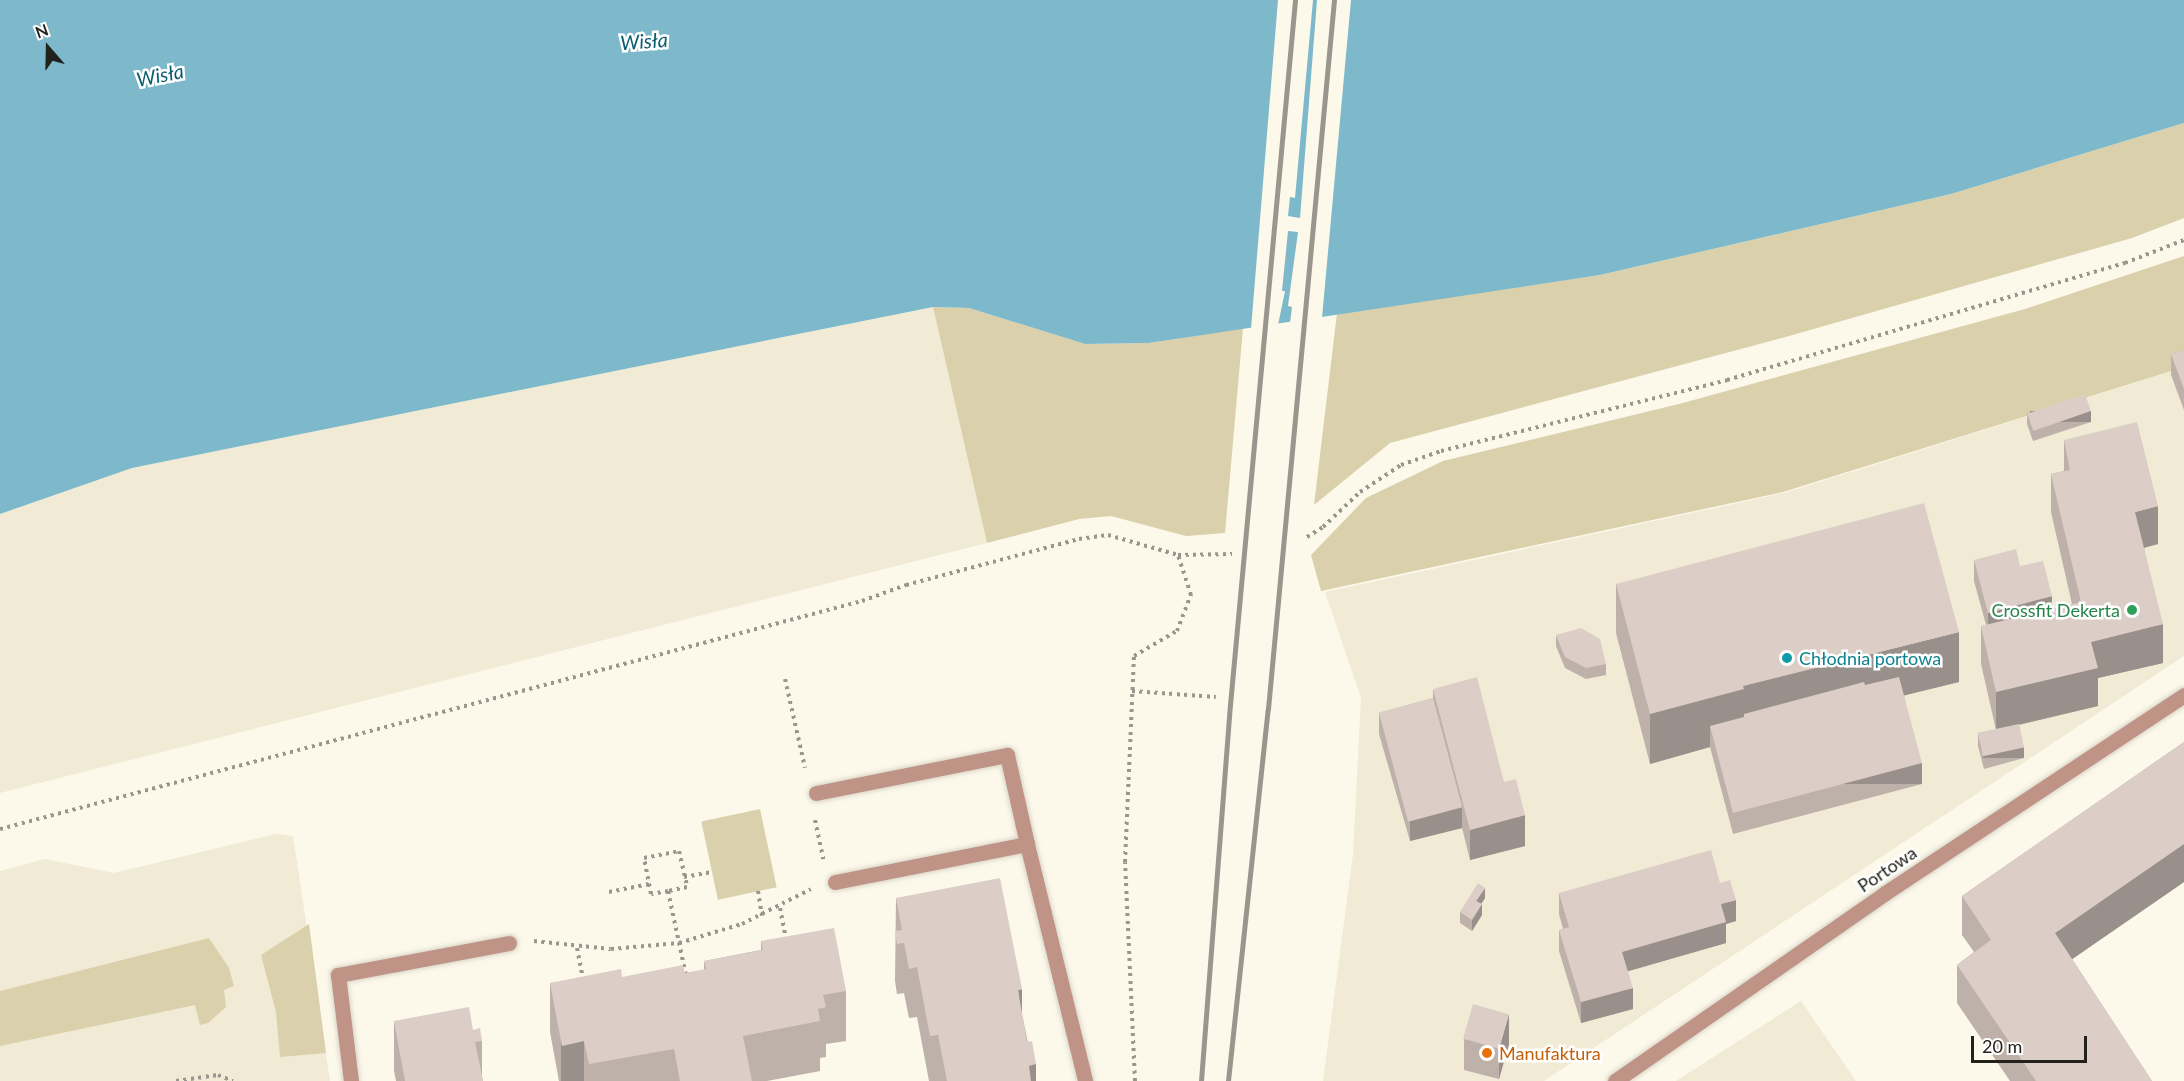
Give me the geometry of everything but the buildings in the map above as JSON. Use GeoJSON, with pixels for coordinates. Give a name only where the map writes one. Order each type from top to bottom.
{"type":"FeatureCollection","features":[{"type":"Feature","properties":{"kind":"street","name":"Portowa"},"geometry":{"type":"LineString","coordinates":[[1615,1081],[1885,893],[2184,695]]}},
{"type":"Feature","properties":{"kind":"street"},"geometry":{"type":"LineString","coordinates":[[816,793],[1007,755],[1085,1081]]}},
{"type":"Feature","properties":{"kind":"street"},"geometry":{"type":"LineString","coordinates":[[835,882],[1027,844]]}},
{"type":"Feature","properties":{"kind":"street"},"geometry":{"type":"LineString","coordinates":[[351,1081],[338,975],[509,943]]}},
{"type":"Feature","properties":{"kind":"path"},"geometry":{"type":"LineString","coordinates":[[1307,537],[1323,527],[1360,492],[1401,465],[1441,451],[1727,380],[2125,263],[2184,240]]}},
{"type":"Feature","properties":{"kind":"path"},"geometry":{"type":"LineString","coordinates":[[0,829],[862,602],[906,585],[1079,539],[1108,535],[1178,555],[1232,554]]}},
{"type":"Feature","properties":{"kind":"path"},"geometry":{"type":"LineString","coordinates":[[1135,1081],[1125,862],[1134,656],[1177,631],[1191,595],[1178,555]]}},
{"type":"Feature","properties":{"kind":"path"},"geometry":{"type":"LineString","coordinates":[[785,679],[801,746]]}},
{"type":"Feature","properties":{"kind":"path"},"geometry":{"type":"LineString","coordinates":[[1132,691],[1216,697]]}},
{"type":"Feature","properties":{"kind":"path"},"geometry":{"type":"LineString","coordinates":[[679,851],[687,887],[651,894],[649,884],[644,858],[679,851]]}},
{"type":"Feature","properties":{"kind":"path"},"geometry":{"type":"LineString","coordinates":[[684,877],[711,872]]}},
{"type":"Feature","properties":{"kind":"path"},"geometry":{"type":"LineString","coordinates":[[509,943],[537,940],[577,948],[679,943],[762,916],[780,908],[812,888],[835,882]]}},
{"type":"Feature","properties":{"kind":"path"},"geometry":{"type":"LineString","coordinates":[[609,892],[649,884]]}},
{"type":"Feature","properties":{"kind":"path"},"geometry":{"type":"LineString","coordinates":[[668,891],[688,987]]}},
{"type":"Feature","properties":{"kind":"path"},"geometry":{"type":"LineString","coordinates":[[758,891],[762,916]]}},
{"type":"Feature","properties":{"kind":"path"},"geometry":{"type":"LineString","coordinates":[[780,908],[786,941]]}},
{"type":"Feature","properties":{"kind":"path"},"geometry":{"type":"LineString","coordinates":[[577,948],[585,992]]}},
{"type":"Feature","properties":{"kind":"path"},"geometry":{"type":"LineString","coordinates":[[176,1081],[218,1075],[233,1081]]}},
{"type":"Feature","properties":{"kind":"shaded area"},"geometry":{"type":"Polygon","coordinates":[[[2184,123],[2184,218],[2132,238],[1782,338],[1390,443],[1314,505],[1337,313],[1600,275],[1951,194],[2184,123]]]}},
{"type":"Feature","properties":{"kind":"shaded area"},"geometry":{"type":"Polygon","coordinates":[[[2184,256],[2184,367],[1783,492],[1321,591],[1311,555],[1366,498],[1443,461],[1679,404],[2025,309],[2184,256]]]}},
{"type":"Feature","properties":{"kind":"shaded area"},"geometry":{"type":"Polygon","coordinates":[[[933,307],[987,543],[0,793],[0,514],[132,468],[933,307]]]}},
{"type":"Feature","properties":{"kind":"shaded area"},"geometry":{"type":"Polygon","coordinates":[[[933,307],[969,308],[1085,344],[1150,343],[1243,328],[1225,533],[1186,536],[1111,516],[1079,519],[987,543],[933,307]]]}},
{"type":"Feature","properties":{"kind":"shaded area"},"geometry":{"type":"Polygon","coordinates":[[[2184,367],[2184,656],[1544,1081],[1323,1081],[1353,854],[1361,698],[1325,592],[1784,493],[2184,367]]]}},
{"type":"Feature","properties":{"kind":"shaded area"},"geometry":{"type":"Polygon","coordinates":[[[760,809],[777,887],[718,900],[701,821],[760,809]]]}},
{"type":"Feature","properties":{"kind":"shaded area"},"geometry":{"type":"Polygon","coordinates":[[[276,834],[293,836],[330,1081],[0,1081],[0,871],[45,859],[114,873],[276,834]]]}},
{"type":"Feature","properties":{"kind":"shaded area"},"geometry":{"type":"Polygon","coordinates":[[[309,924],[326,1053],[280,1057],[276,1012],[261,955],[309,924]]]}},
{"type":"Feature","properties":{"kind":"shaded area"},"geometry":{"type":"Polygon","coordinates":[[[209,938],[229,968],[234,986],[224,990],[226,1007],[208,1023],[200,1025],[195,1005],[0,1046],[0,991],[209,938]]]}},
{"type":"Feature","properties":{"kind":"shaded area"},"geometry":{"type":"Polygon","coordinates":[[[1801,1001],[1856,1081],[1676,1081],[1801,1001]]]}},
{"type":"Feature","properties":{"kind":"water","name":"Wisła"},"geometry":{"type":"Polygon","coordinates":[[[0,0],[2184,0],[2184,123],[1951,194],[1600,275],[1149,343],[1085,344],[969,308],[933,307],[132,468],[0,514],[0,0]]]}},
{"type":"Feature","properties":{"kind":"pier"},"geometry":{"type":"Polygon","coordinates":[[[1278,0],[1313,0],[1295,198],[1290,197],[1288,216],[1300,218],[1317,0],[1351,0],[1322,318],[1290,323],[1292,307],[1288,306],[1298,232],[1288,231],[1282,291],[1285,291],[1278,325],[1251,329],[1278,0]]]}},
{"type":"Feature","properties":{"kind":"railway"},"geometry":{"type":"LineString","coordinates":[[1201,1081],[1230,705],[1295,0]]}},
{"type":"Feature","properties":{"kind":"railway"},"geometry":{"type":"LineString","coordinates":[[1228,1081],[1268,709],[1334,0]]}},
{"type":"Feature","properties":{"kind":"place","name":"Crossfit Dekerta"},"geometry":{"type":"Point","coordinates":[2132,610]}},
{"type":"Feature","properties":{"kind":"place","name":"Chłodnia portowa"},"geometry":{"type":"Point","coordinates":[1787,658]}},
{"type":"Feature","properties":{"kind":"place","name":"Manufaktura"},"geometry":{"type":"Point","coordinates":[1487,1053]}}]}
